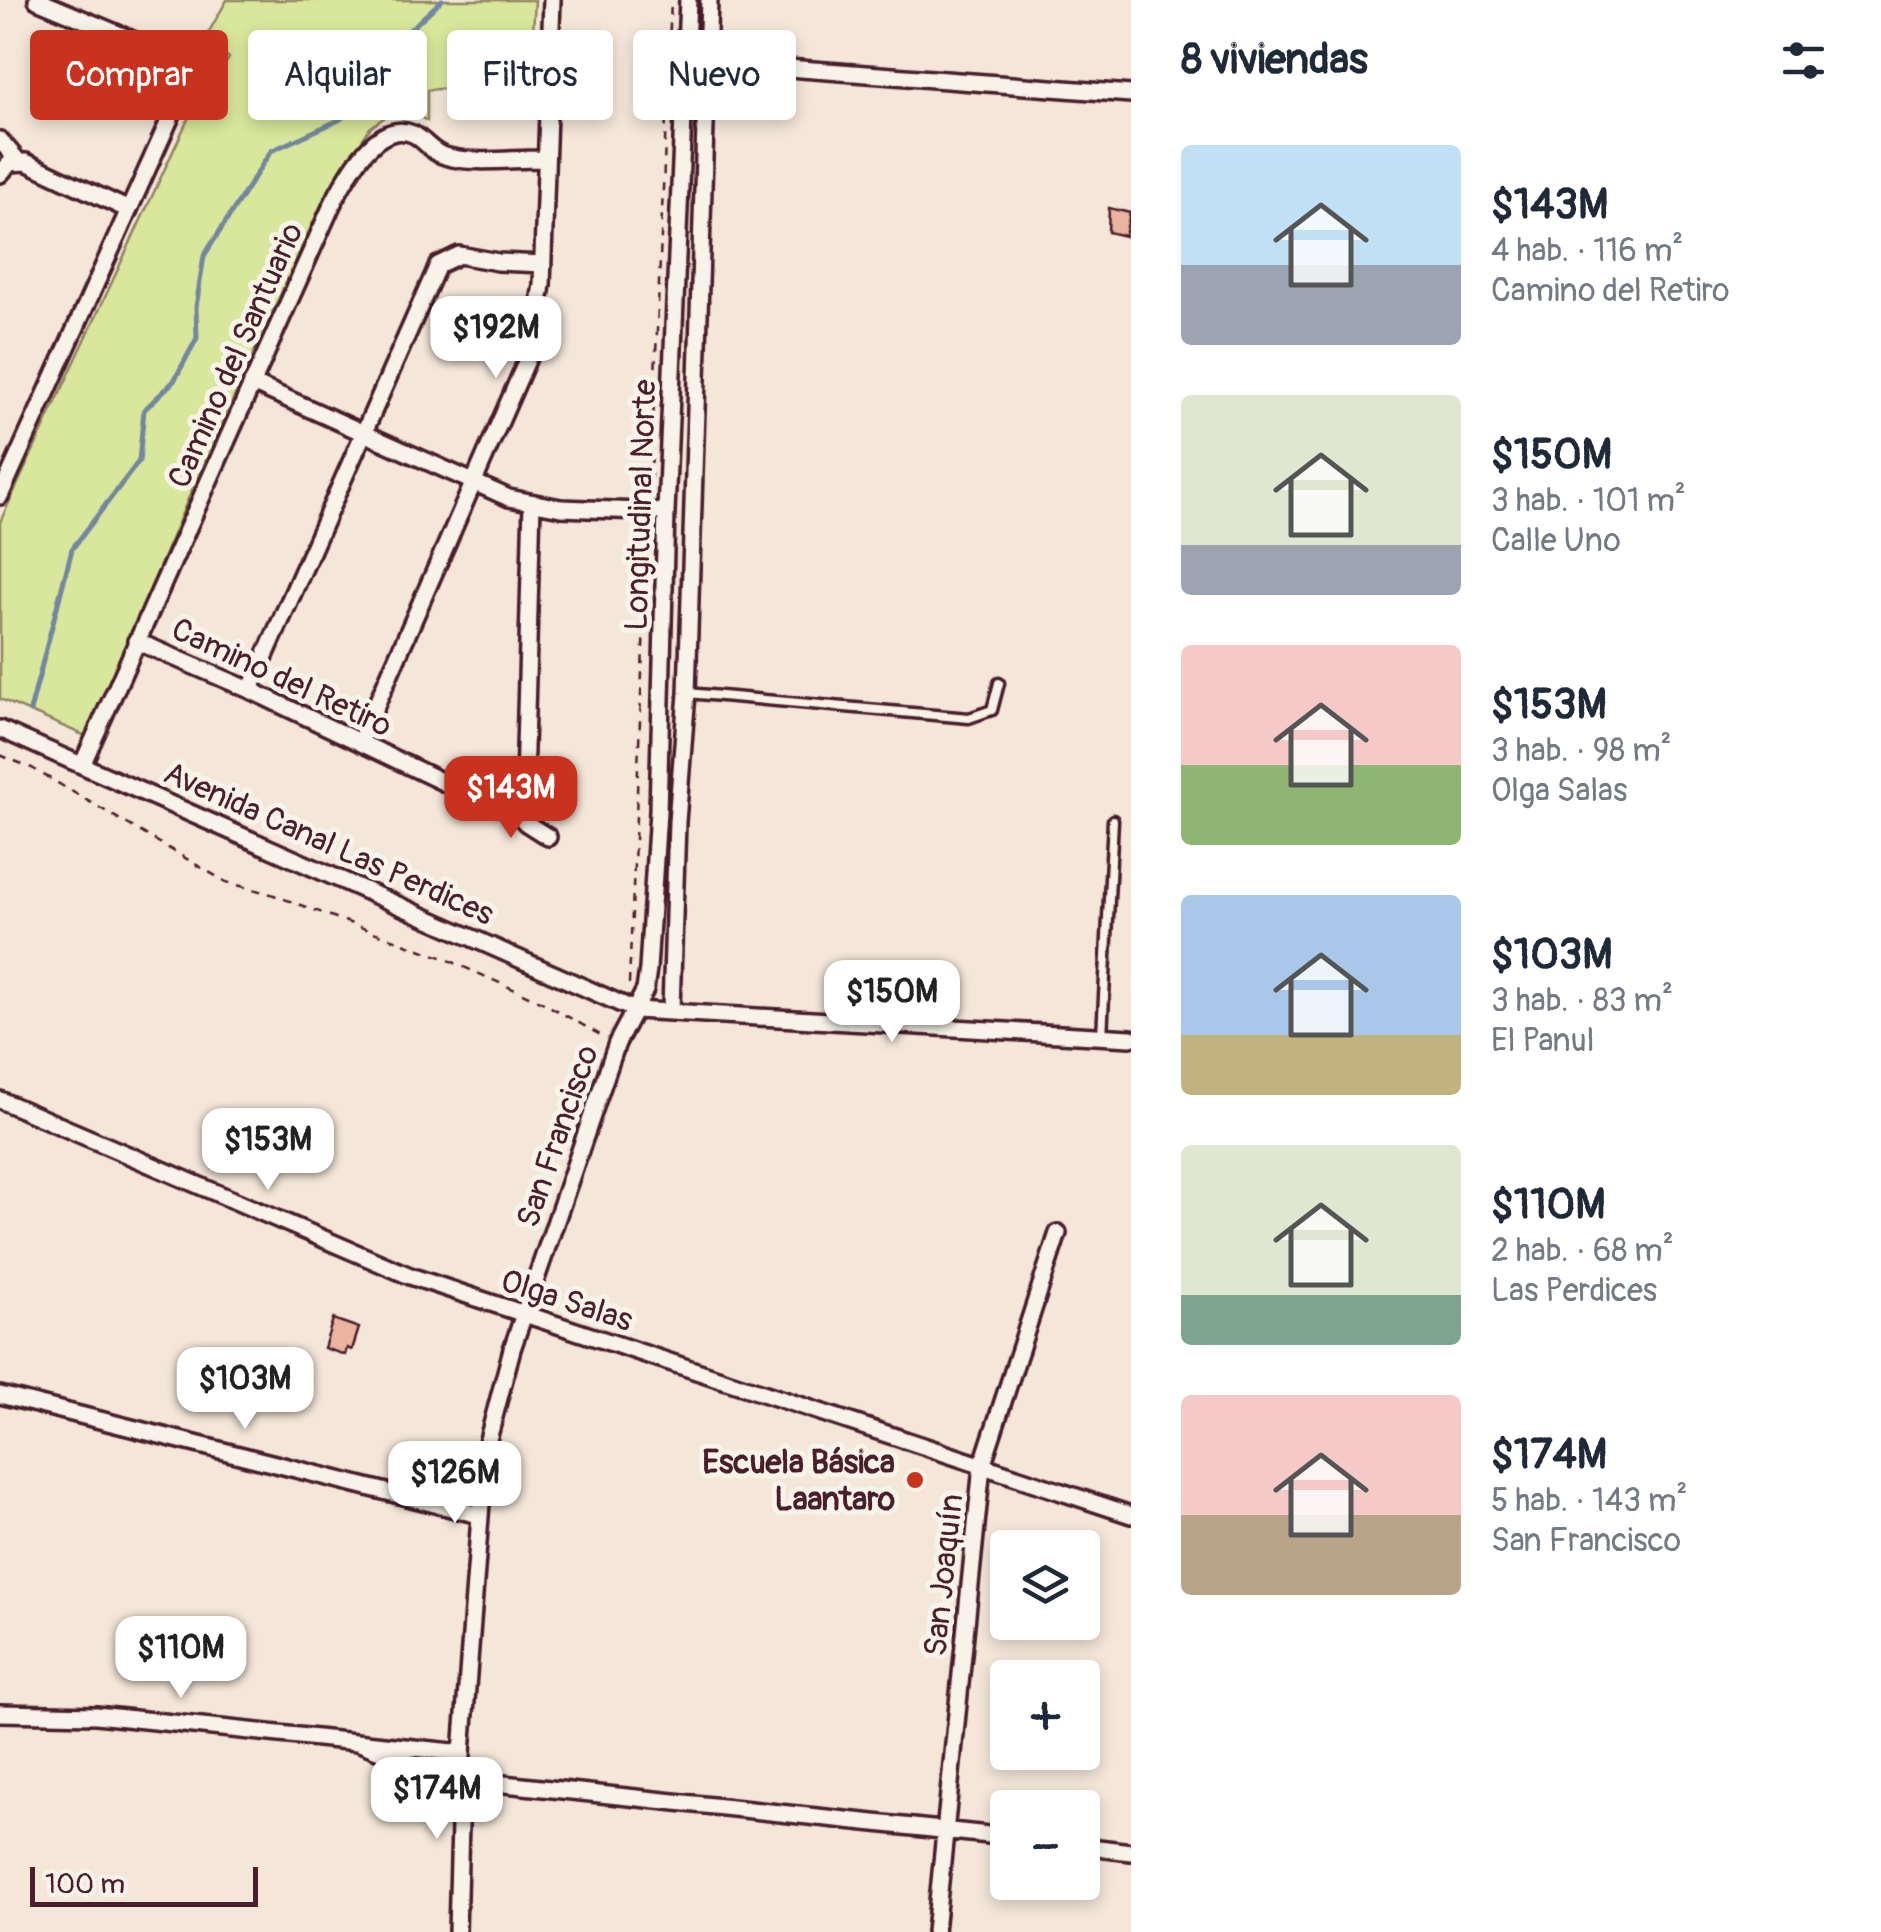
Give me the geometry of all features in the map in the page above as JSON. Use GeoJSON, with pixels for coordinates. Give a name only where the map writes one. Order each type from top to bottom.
{"type":"FeatureCollection","features":[{"type":"Feature","properties":{"kind":"street"},"geometry":{"type":"LineString","coordinates":[[0,496],[191,72],[185,62],[37,0]]}},
{"type":"Feature","properties":{"kind":"street"},"geometry":{"type":"LineString","coordinates":[[360,742],[531,351],[543,264],[552,0]]}},
{"type":"Feature","properties":{"kind":"street","name":"Longitudinal Norte"},"geometry":{"type":"LineString","coordinates":[[635,1010],[645,990],[648,969],[658,811],[666,512],[688,0]]}},
{"type":"Feature","properties":{"kind":"street","name":"Longitudinal Norte"},"geometry":{"type":"LineString","coordinates":[[709,0],[709,30]]}},
{"type":"Feature","properties":{"kind":"street"},"geometry":{"type":"LineString","coordinates":[[796,69],[1131,94]]}},
{"type":"Feature","properties":{"kind":"street","name":"Longitudinal Norte"},"geometry":{"type":"LineString","coordinates":[[671,1009],[687,694],[706,120]]}},
{"type":"Feature","properties":{"kind":"street","name":"Camino del Santuario"},"geometry":{"type":"LineString","coordinates":[[82,763],[332,204],[353,168],[379,139],[392,132],[406,132],[446,157],[546,159]]}},
{"type":"Feature","properties":{"kind":"street"},"geometry":{"type":"LineString","coordinates":[[0,140],[18,161],[129,210]]}},
{"type":"Feature","properties":{"kind":"street"},"geometry":{"type":"LineString","coordinates":[[0,174],[4,166],[18,161]]}},
{"type":"Feature","properties":{"kind":"street"},"geometry":{"type":"LineString","coordinates":[[250,690],[435,271],[443,260],[459,255],[543,264]]}},
{"type":"Feature","properties":{"kind":"street"},"geometry":{"type":"LineString","coordinates":[[252,383],[474,485],[532,503],[666,512]]}},
{"type":"Feature","properties":{"kind":"street"},"geometry":{"type":"LineString","coordinates":[[532,503],[524,783],[519,796],[508,804],[526,824],[548,837]]}},
{"type":"Feature","properties":{"kind":"street","name":"Camino del Retiro"},"geometry":{"type":"LineString","coordinates":[[136,641],[250,690],[488,804],[508,804]]}},
{"type":"Feature","properties":{"kind":"street","name":"Avenida Canal Las Perdices"},"geometry":{"type":"LineString","coordinates":[[0,729],[635,1010]]}},
{"type":"Feature","properties":{"kind":"street"},"geometry":{"type":"LineString","coordinates":[[635,1010],[671,1009],[1131,1038]]}},
{"type":"Feature","properties":{"kind":"street","name":"San Francisco"},"geometry":{"type":"LineString","coordinates":[[457,1932],[462,1753],[478,1515],[492,1418],[617,1043],[635,1010]]}},
{"type":"Feature","properties":{"kind":"street","name":"Olga Salas"},"geometry":{"type":"LineString","coordinates":[[0,1100],[341,1249],[525,1316],[1131,1515]]}},
{"type":"Feature","properties":{"kind":"street","name":"San Joaquín"},"geometry":{"type":"LineString","coordinates":[[935,1932],[982,1466],[1058,1233]]}},
{"type":"Feature","properties":{"kind":"street"},"geometry":{"type":"LineString","coordinates":[[0,1395],[478,1515]]}},
{"type":"Feature","properties":{"kind":"street"},"geometry":{"type":"LineString","coordinates":[[0,1713],[96,1715],[462,1753]]}},
{"type":"Feature","properties":{"kind":"street"},"geometry":{"type":"LineString","coordinates":[[360,1742],[447,1778],[990,1834]]}},
{"type":"Feature","properties":{"kind":"street"},"geometry":{"type":"LineString","coordinates":[[1100,1848],[1131,1852]]}},
{"type":"Feature","properties":{"kind":"lane"},"geometry":{"type":"LineString","coordinates":[[687,694],[970,718],[992,710],[1000,683]]}},
{"type":"Feature","properties":{"kind":"lane"},"geometry":{"type":"LineString","coordinates":[[1102,1036],[1114,820]]}},
{"type":"Feature","properties":{"kind":"path"},"geometry":{"type":"LineString","coordinates":[[0,755],[32,768],[226,882],[271,894],[444,958],[542,1002],[617,1043]]}},
{"type":"Feature","properties":{"kind":"green space"},"geometry":{"type":"Polygon","coordinates":[[[227,0],[535,0],[533,30],[447,30],[447,88],[427,90],[427,30],[248,30],[248,120],[381,120],[370,128],[326,194],[188,499],[88,737],[0,699],[0,522],[188,120],[228,120],[228,30],[210,30],[227,0]]]}},
{"type":"Feature","properties":{"kind":"building"},"geometry":{"type":"Polygon","coordinates":[[[1109,208],[1130,213],[1125,236],[1108,232],[1109,208]]]}},
{"type":"Feature","properties":{"kind":"building"},"geometry":{"type":"Polygon","coordinates":[[[333,1319],[359,1328],[352,1350],[347,1348],[345,1355],[324,1348],[333,1319]]]}},
{"type":"Feature","properties":{"kind":"waterway"},"geometry":{"type":"LineString","coordinates":[[30,711],[72,549],[139,461],[144,410],[174,381],[197,338],[196,307],[204,256],[271,151],[339,120],[378,91],[378,59],[442,0]]}},
{"type":"Feature","properties":{"kind":"place","name":"Escuela Básica Laantaro"},"geometry":{"type":"Point","coordinates":[915,1480]}}]}
